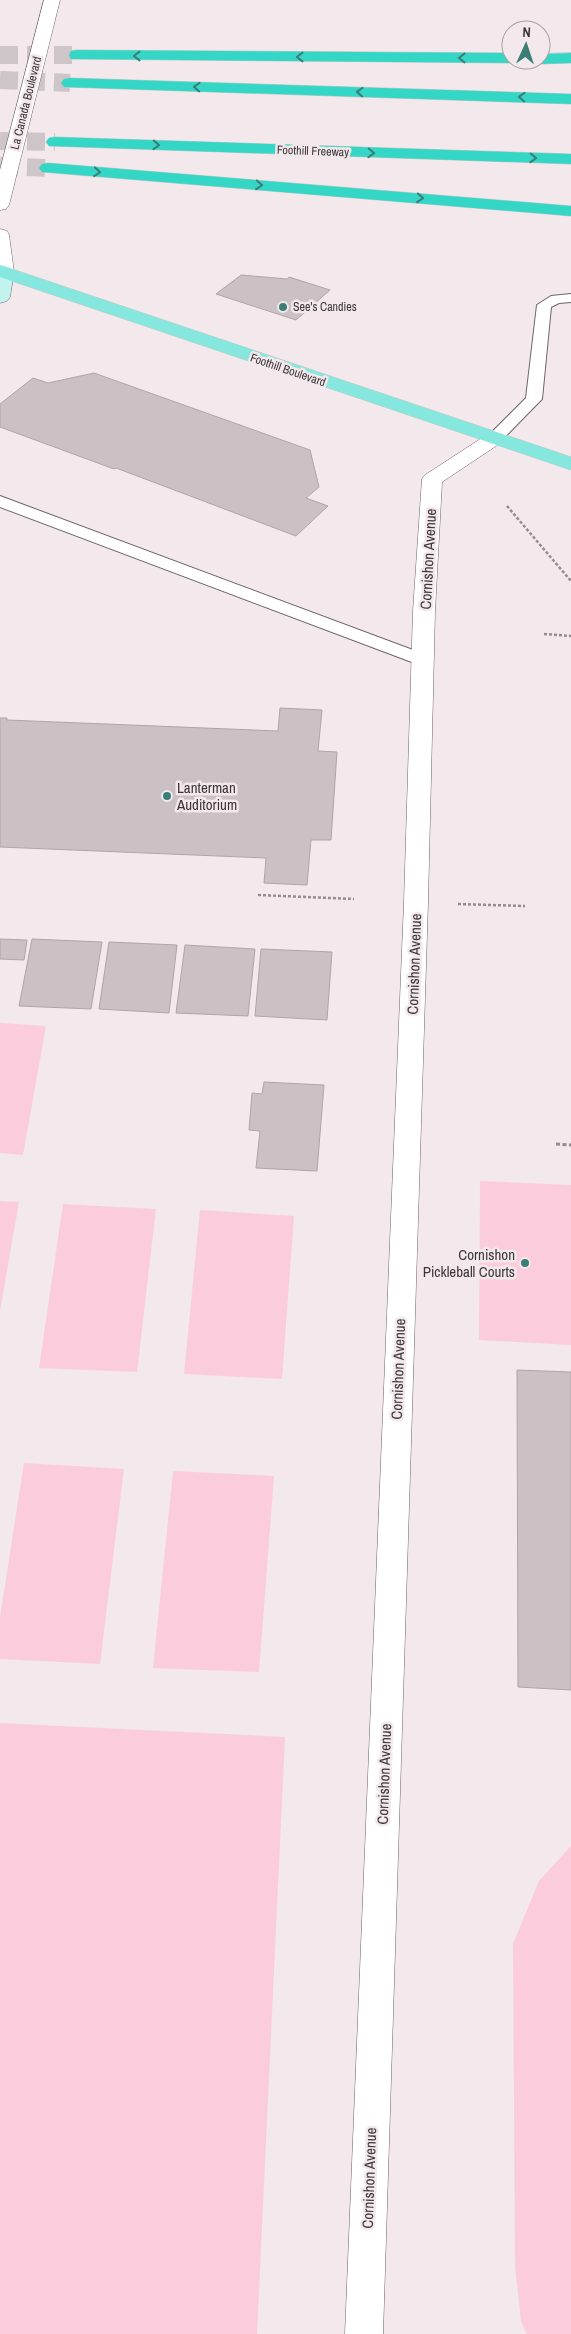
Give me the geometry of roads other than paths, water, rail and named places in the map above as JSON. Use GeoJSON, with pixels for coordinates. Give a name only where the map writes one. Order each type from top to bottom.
{"type":"FeatureCollection","features":[{"type":"Feature","properties":{"kind":"highway"},"geometry":{"type":"LineString","coordinates":[[77,55],[501,58]]}},
{"type":"Feature","properties":{"kind":"highway"},"geometry":{"type":"LineString","coordinates":[[551,59],[571,58]]}},
{"type":"Feature","properties":{"kind":"highway"},"geometry":{"type":"LineString","coordinates":[[70,83],[571,99]]}},
{"type":"Feature","properties":{"kind":"highway","name":"Foothill Freeway"},"geometry":{"type":"LineString","coordinates":[[55,142],[571,159]]}},
{"type":"Feature","properties":{"kind":"highway"},"geometry":{"type":"LineString","coordinates":[[48,168],[571,211]]}},
{"type":"Feature","properties":{"kind":"main road"},"geometry":{"type":"LineString","coordinates":[[0,297],[2,271]]}},
{"type":"Feature","properties":{"kind":"main road","name":"Foothill Boulevard"},"geometry":{"type":"LineString","coordinates":[[2,271],[282,368],[571,464]]}},
{"type":"Feature","properties":{"kind":"street","name":"La Canada Boulevard"},"geometry":{"type":"LineString","coordinates":[[0,205],[52,0]]}},
{"type":"Feature","properties":{"kind":"street"},"geometry":{"type":"LineString","coordinates":[[0,235],[2,271]]}},
{"type":"Feature","properties":{"kind":"street","name":"Cornishon Avenue"},"geometry":{"type":"LineString","coordinates":[[364,2334],[423,660],[432,479],[495,438]]}},
{"type":"Feature","properties":{"kind":"lane"},"geometry":{"type":"LineString","coordinates":[[495,438],[534,399],[544,305],[556,299],[571,298]]}},
{"type":"Feature","properties":{"kind":"lane"},"geometry":{"type":"LineString","coordinates":[[0,501],[423,660]]}},
{"type":"Feature","properties":{"kind":"tunnel"},"geometry":{"type":"LineString","coordinates":[[0,55],[77,55]]}},
{"type":"Feature","properties":{"kind":"tunnel"},"geometry":{"type":"LineString","coordinates":[[0,80],[70,83]]}},
{"type":"Feature","properties":{"kind":"tunnel"},"geometry":{"type":"LineString","coordinates":[[0,141],[55,142]]}},
{"type":"Feature","properties":{"kind":"tunnel"},"geometry":{"type":"LineString","coordinates":[[0,166],[48,168]]}},
{"type":"Feature","properties":{"kind":"place","name":"See's Candies"},"geometry":{"type":"Point","coordinates":[283,307]}},
{"type":"Feature","properties":{"kind":"place","name":"Lanterman Auditorium"},"geometry":{"type":"Point","coordinates":[167,796]}},
{"type":"Feature","properties":{"kind":"place","name":"Cornishon Pickleball Courts"},"geometry":{"type":"Point","coordinates":[525,1263]}}]}
